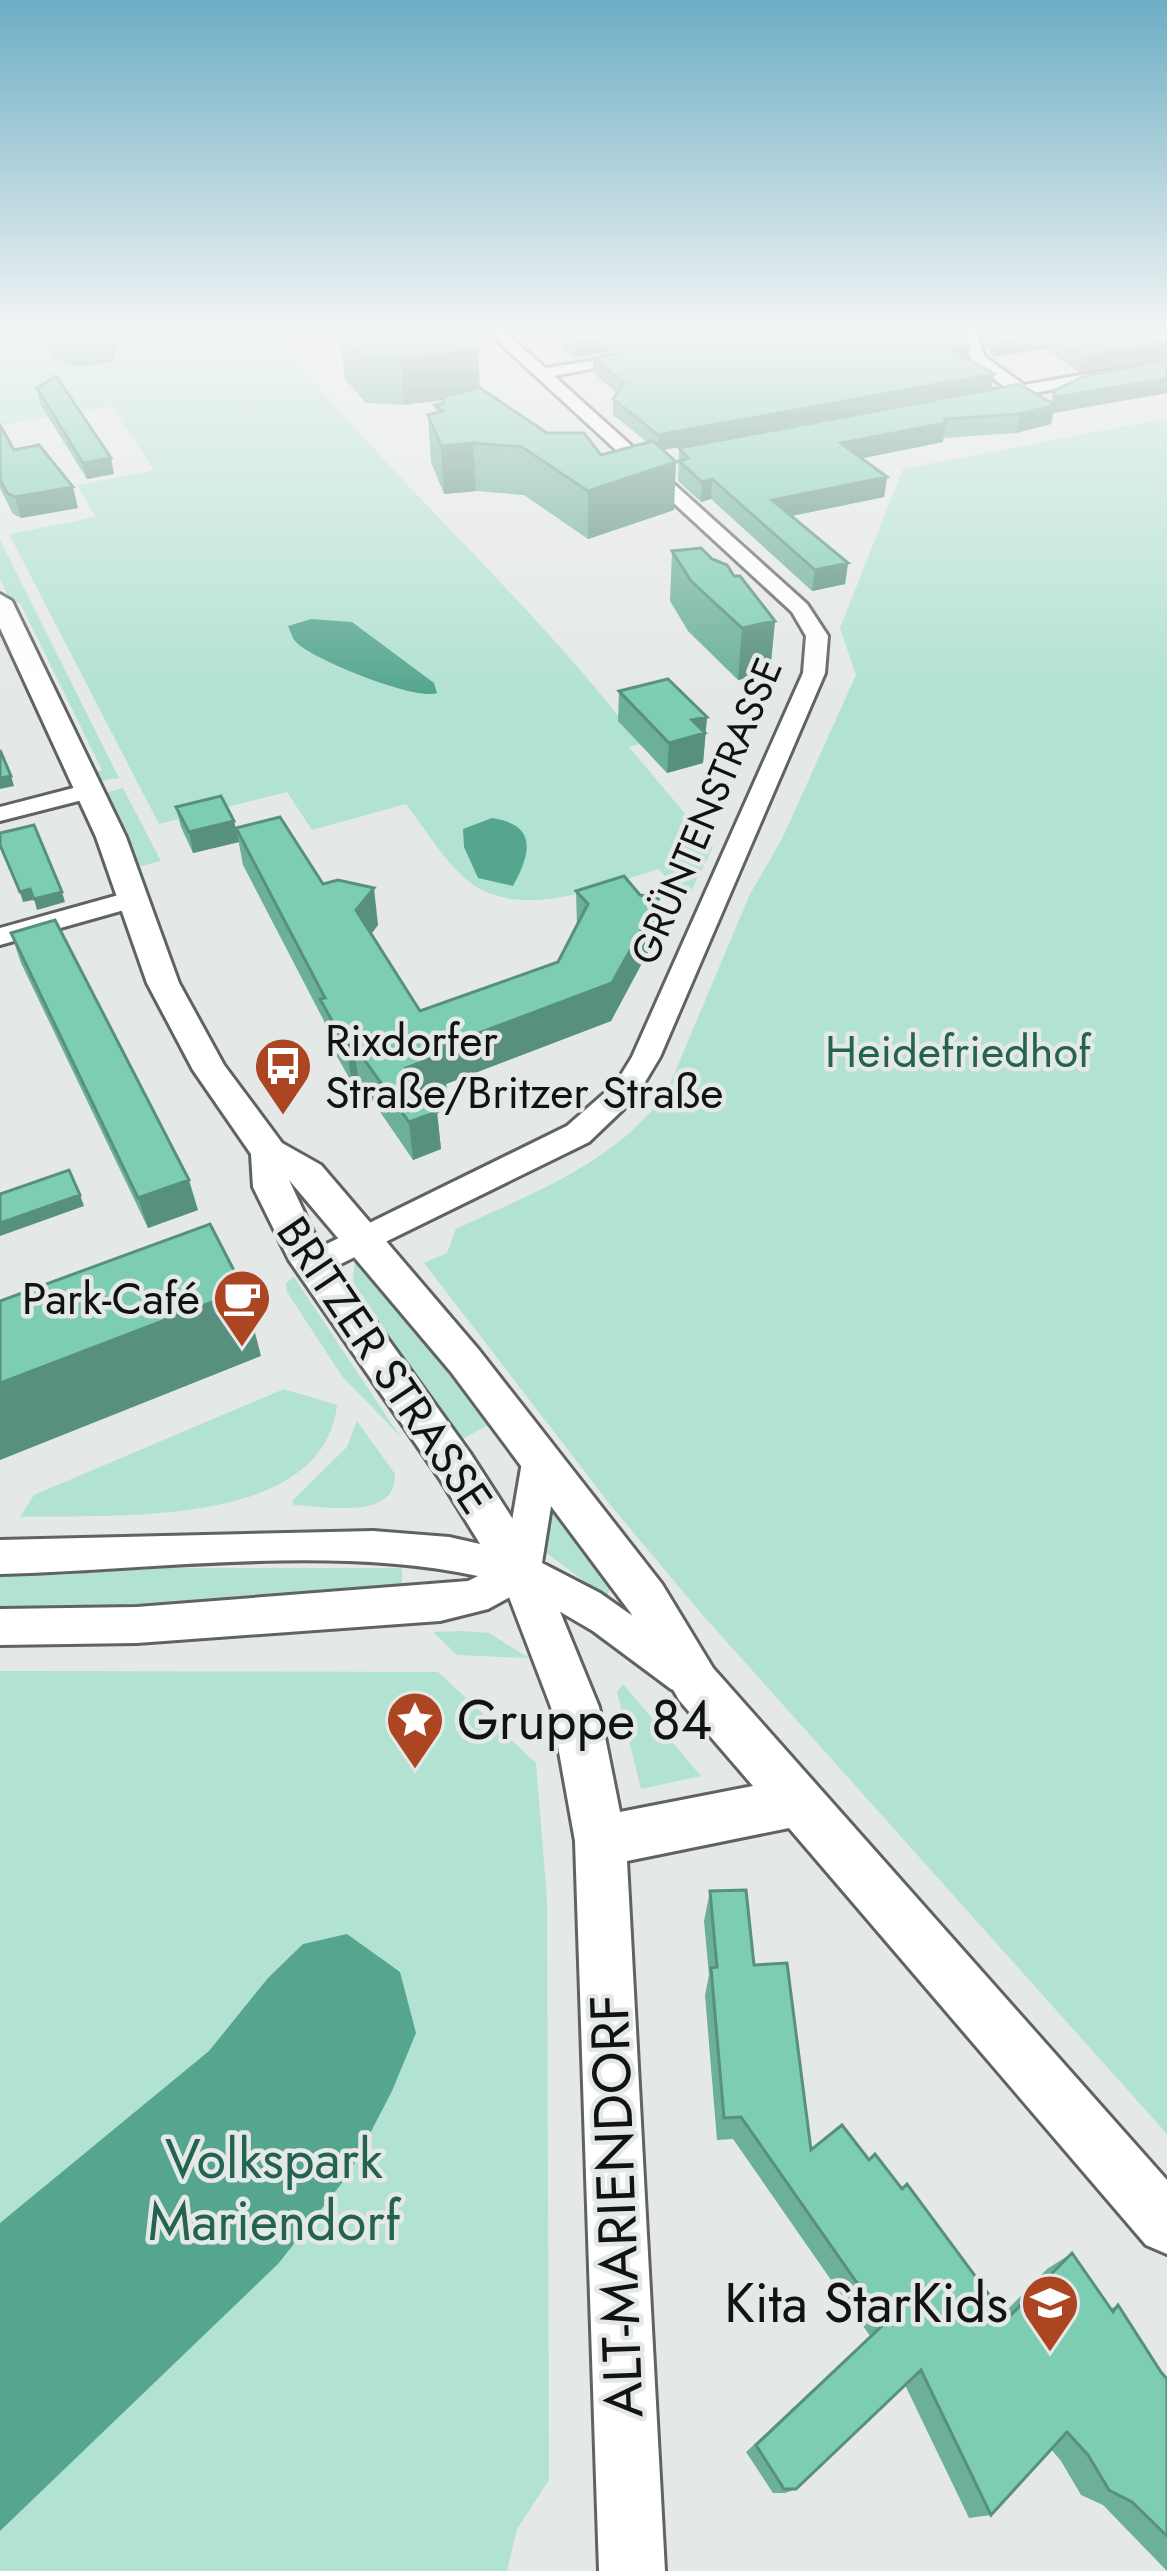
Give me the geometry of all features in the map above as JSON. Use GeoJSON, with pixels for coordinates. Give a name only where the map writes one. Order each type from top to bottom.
{"type":"FeatureCollection","features":[{"type":"Feature","properties":{"kind":"main road","name":"BRITZER STRASSE"},"geometry":{"type":"LineString","coordinates":[[0,601],[89,790],[167,993],[210,1070],[268,1152],[308,1174],[465,1361],[646,1598],[696,1684],[1167,2224]]}},
{"type":"Feature","properties":{"kind":"main road","name":"BRITZER STRASSE"},"geometry":{"type":"LineString","coordinates":[[268,1152],[278,1206],[313,1265],[455,1466],[522,1572],[570,1690],[600,1841]]}},
{"type":"Feature","properties":{"kind":"main road"},"geometry":{"type":"LineString","coordinates":[[600,1841],[798,1802]]}},
{"type":"Feature","properties":{"kind":"main road","name":"ALT-MARIENDORF"},"geometry":{"type":"LineString","coordinates":[[600,1841],[632,2571]]}},
{"type":"Feature","properties":{"kind":"street","name":"GRÜNTENSTRASSE"},"geometry":{"type":"LineString","coordinates":[[313,1265],[578,1134],[626,1090],[646,1057],[814,673],[817,637],[800,608],[642,452]]}},
{"type":"Feature","properties":{"kind":"street"},"geometry":{"type":"LineString","coordinates":[[0,814],[89,790]]}},
{"type":"Feature","properties":{"kind":"street"},"geometry":{"type":"LineString","coordinates":[[0,937],[133,899]]}},
{"type":"Feature","properties":{"kind":"street","name":"BRITZER STRASSE"},"geometry":{"type":"LineString","coordinates":[[522,1572],[540,1462]]}},
{"type":"Feature","properties":{"kind":"street"},"geometry":{"type":"LineString","coordinates":[[0,1557],[205,1546],[390,1547],[480,1560],[522,1572],[615,1625],[696,1684]]}},
{"type":"Feature","properties":{"kind":"street"},"geometry":{"type":"LineString","coordinates":[[0,1628],[136,1625],[440,1604],[474,1597],[522,1572]]}},
{"type":"Feature","properties":{"kind":"green space"},"geometry":{"type":"Polygon","coordinates":[[[142,452],[377,452],[597,690],[640,744],[629,747],[713,847],[686,901],[659,869],[555,898],[502,897],[478,888],[457,871],[406,804],[312,830],[287,792],[159,824],[9,534],[96,517],[77,485],[154,470],[142,452]]]}},
{"type":"Feature","properties":{"kind":"green space","name":"Heidefriedhof"},"geometry":{"type":"Polygon","coordinates":[[[991,452],[1167,452],[1167,2134],[700,1612],[612,1507],[424,1263],[447,1253],[456,1229],[598,1157],[647,1116],[667,1091],[750,894],[782,839],[856,675],[840,628],[903,469],[991,452]]]}},
{"type":"Feature","properties":{"kind":"green space"},"geometry":{"type":"Polygon","coordinates":[[[0,540],[119,778],[98,781],[94,773],[102,770],[20,603],[12,604],[0,579],[0,540]]]}},
{"type":"Feature","properties":{"kind":"green space"},"geometry":{"type":"Polygon","coordinates":[[[123,788],[161,861],[133,868],[101,794],[123,788]]]}},
{"type":"Feature","properties":{"kind":"green space"},"geometry":{"type":"Polygon","coordinates":[[[355,1259],[490,1424],[462,1439],[358,1293],[353,1281],[355,1259]]]}},
{"type":"Feature","properties":{"kind":"green space"},"geometry":{"type":"Polygon","coordinates":[[[294,1277],[402,1438],[342,1376],[287,1292],[286,1283],[294,1277]]]}},
{"type":"Feature","properties":{"kind":"green space"},"geometry":{"type":"Polygon","coordinates":[[[284,1389],[337,1405],[323,1446],[295,1475],[255,1495],[157,1513],[20,1517],[34,1495],[284,1389]]]}},
{"type":"Feature","properties":{"kind":"green space"},"geometry":{"type":"Polygon","coordinates":[[[357,1421],[395,1474],[393,1489],[372,1505],[294,1505],[292,1501],[347,1447],[357,1421]]]}},
{"type":"Feature","properties":{"kind":"green space"},"geometry":{"type":"Polygon","coordinates":[[[554,1511],[612,1585],[606,1598],[536,1545],[548,1512],[554,1511]]]}},
{"type":"Feature","properties":{"kind":"green space"},"geometry":{"type":"Polygon","coordinates":[[[170,1568],[402,1568],[402,1586],[239,1596],[129,1615],[0,1615],[0,1577],[170,1568]]]}},
{"type":"Feature","properties":{"kind":"green space"},"geometry":{"type":"Polygon","coordinates":[[[433,1632],[489,1633],[529,1658],[457,1655],[433,1632]]]}},
{"type":"Feature","properties":{"kind":"green space","name":"Volkspark Mariendorf"},"geometry":{"type":"Polygon","coordinates":[[[0,1671],[438,1672],[536,1763],[547,1900],[549,2480],[517,2529],[507,2571],[0,2571],[0,1671]]]}},
{"type":"Feature","properties":{"kind":"green space"},"geometry":{"type":"Polygon","coordinates":[[[623,1684],[701,1776],[641,1789],[617,1692],[623,1684]]]}},
{"type":"Feature","properties":{"kind":"shaded area"},"geometry":{"type":"Polygon","coordinates":[[[311,619],[352,622],[434,683],[437,693],[388,685],[307,650],[295,641],[288,626],[311,619]]]}},
{"type":"Feature","properties":{"kind":"shaded area"},"geometry":{"type":"Polygon","coordinates":[[[492,818],[524,834],[524,863],[513,886],[478,878],[464,847],[463,829],[492,818]]]}},
{"type":"Feature","properties":{"kind":"shaded area"},"geometry":{"type":"Polygon","coordinates":[[[347,1934],[400,1972],[416,2033],[349,2174],[278,2264],[0,2531],[0,2223],[209,2051],[268,1978],[303,1944],[347,1934]]]}},
{"type":"Feature","properties":{"kind":"building"},"geometry":{"type":"Polygon","coordinates":[[[0,452],[45,452],[73,487],[15,497],[0,479],[0,452]]]}},
{"type":"Feature","properties":{"kind":"building"},"geometry":{"type":"Polygon","coordinates":[[[76,452],[107,452],[111,458],[83,463],[76,452]]]}},
{"type":"Feature","properties":{"kind":"building"},"geometry":{"type":"Polygon","coordinates":[[[529,452],[665,452],[676,462],[588,491],[529,452]]]}},
{"type":"Feature","properties":{"kind":"building"},"geometry":{"type":"Polygon","coordinates":[[[683,452],[853,452],[887,477],[772,500],[848,563],[815,570],[712,479],[702,482],[679,461],[688,458],[683,452]]]}},
{"type":"Feature","properties":{"kind":"building"},"geometry":{"type":"Polygon","coordinates":[[[701,548],[740,576],[775,621],[742,628],[691,581],[672,551],[701,548]]]}},
{"type":"Feature","properties":{"kind":"building"},"geometry":{"type":"Polygon","coordinates":[[[668,679],[707,717],[692,720],[705,733],[669,743],[619,691],[668,679]]]}},
{"type":"Feature","properties":{"kind":"building"},"geometry":{"type":"Polygon","coordinates":[[[0,750],[11,776],[0,778],[0,750]]]}},
{"type":"Feature","properties":{"kind":"building"},"geometry":{"type":"Polygon","coordinates":[[[221,796],[234,821],[189,832],[176,807],[221,796]]]}},
{"type":"Feature","properties":{"kind":"building"},"geometry":{"type":"Polygon","coordinates":[[[280,817],[323,884],[338,880],[374,888],[356,910],[420,1011],[558,962],[588,904],[576,891],[624,876],[640,895],[659,898],[612,983],[439,1048],[443,1054],[406,1068],[437,1112],[409,1122],[353,1044],[346,1046],[236,828],[280,817]]]}},
{"type":"Feature","properties":{"kind":"building"},"geometry":{"type":"Polygon","coordinates":[[[34,825],[62,892],[34,899],[30,889],[20,892],[0,845],[0,833],[34,825]]]}},
{"type":"Feature","properties":{"kind":"building"},"geometry":{"type":"Polygon","coordinates":[[[55,920],[189,1180],[138,1198],[11,933],[55,920]]]}},
{"type":"Feature","properties":{"kind":"building"},"geometry":{"type":"Polygon","coordinates":[[[69,1170],[80,1195],[0,1223],[0,1194],[69,1170]]]}},
{"type":"Feature","properties":{"kind":"building"},"geometry":{"type":"Polygon","coordinates":[[[210,1224],[244,1290],[0,1383],[0,1301],[210,1224]]]}},
{"type":"Feature","properties":{"kind":"building"},"geometry":{"type":"Polygon","coordinates":[[[746,1890],[754,1965],[787,1963],[811,2150],[842,2125],[869,2160],[875,2154],[902,2189],[907,2184],[1007,2319],[1072,2253],[1113,2312],[1118,2305],[1167,2379],[1167,2536],[1132,2502],[1109,2490],[1067,2432],[991,2515],[921,2370],[796,2489],[784,2489],[756,2445],[885,2323],[741,2117],[724,2118],[711,1968],[717,1967],[710,1891],[746,1890]]]}},
{"type":"Feature","properties":{"kind":"place","name":"Rixdorfer Straße/Britzer Straße"},"geometry":{"type":"Point","coordinates":[283,1117]}},
{"type":"Feature","properties":{"kind":"place","name":"Park-Café"},"geometry":{"type":"Point","coordinates":[242,1349]}},
{"type":"Feature","properties":{"kind":"place","name":"Gruppe 84"},"geometry":{"type":"Point","coordinates":[415,1771]}},
{"type":"Feature","properties":{"kind":"place","name":"Kita StarKids"},"geometry":{"type":"Point","coordinates":[1050,2354]}}]}
